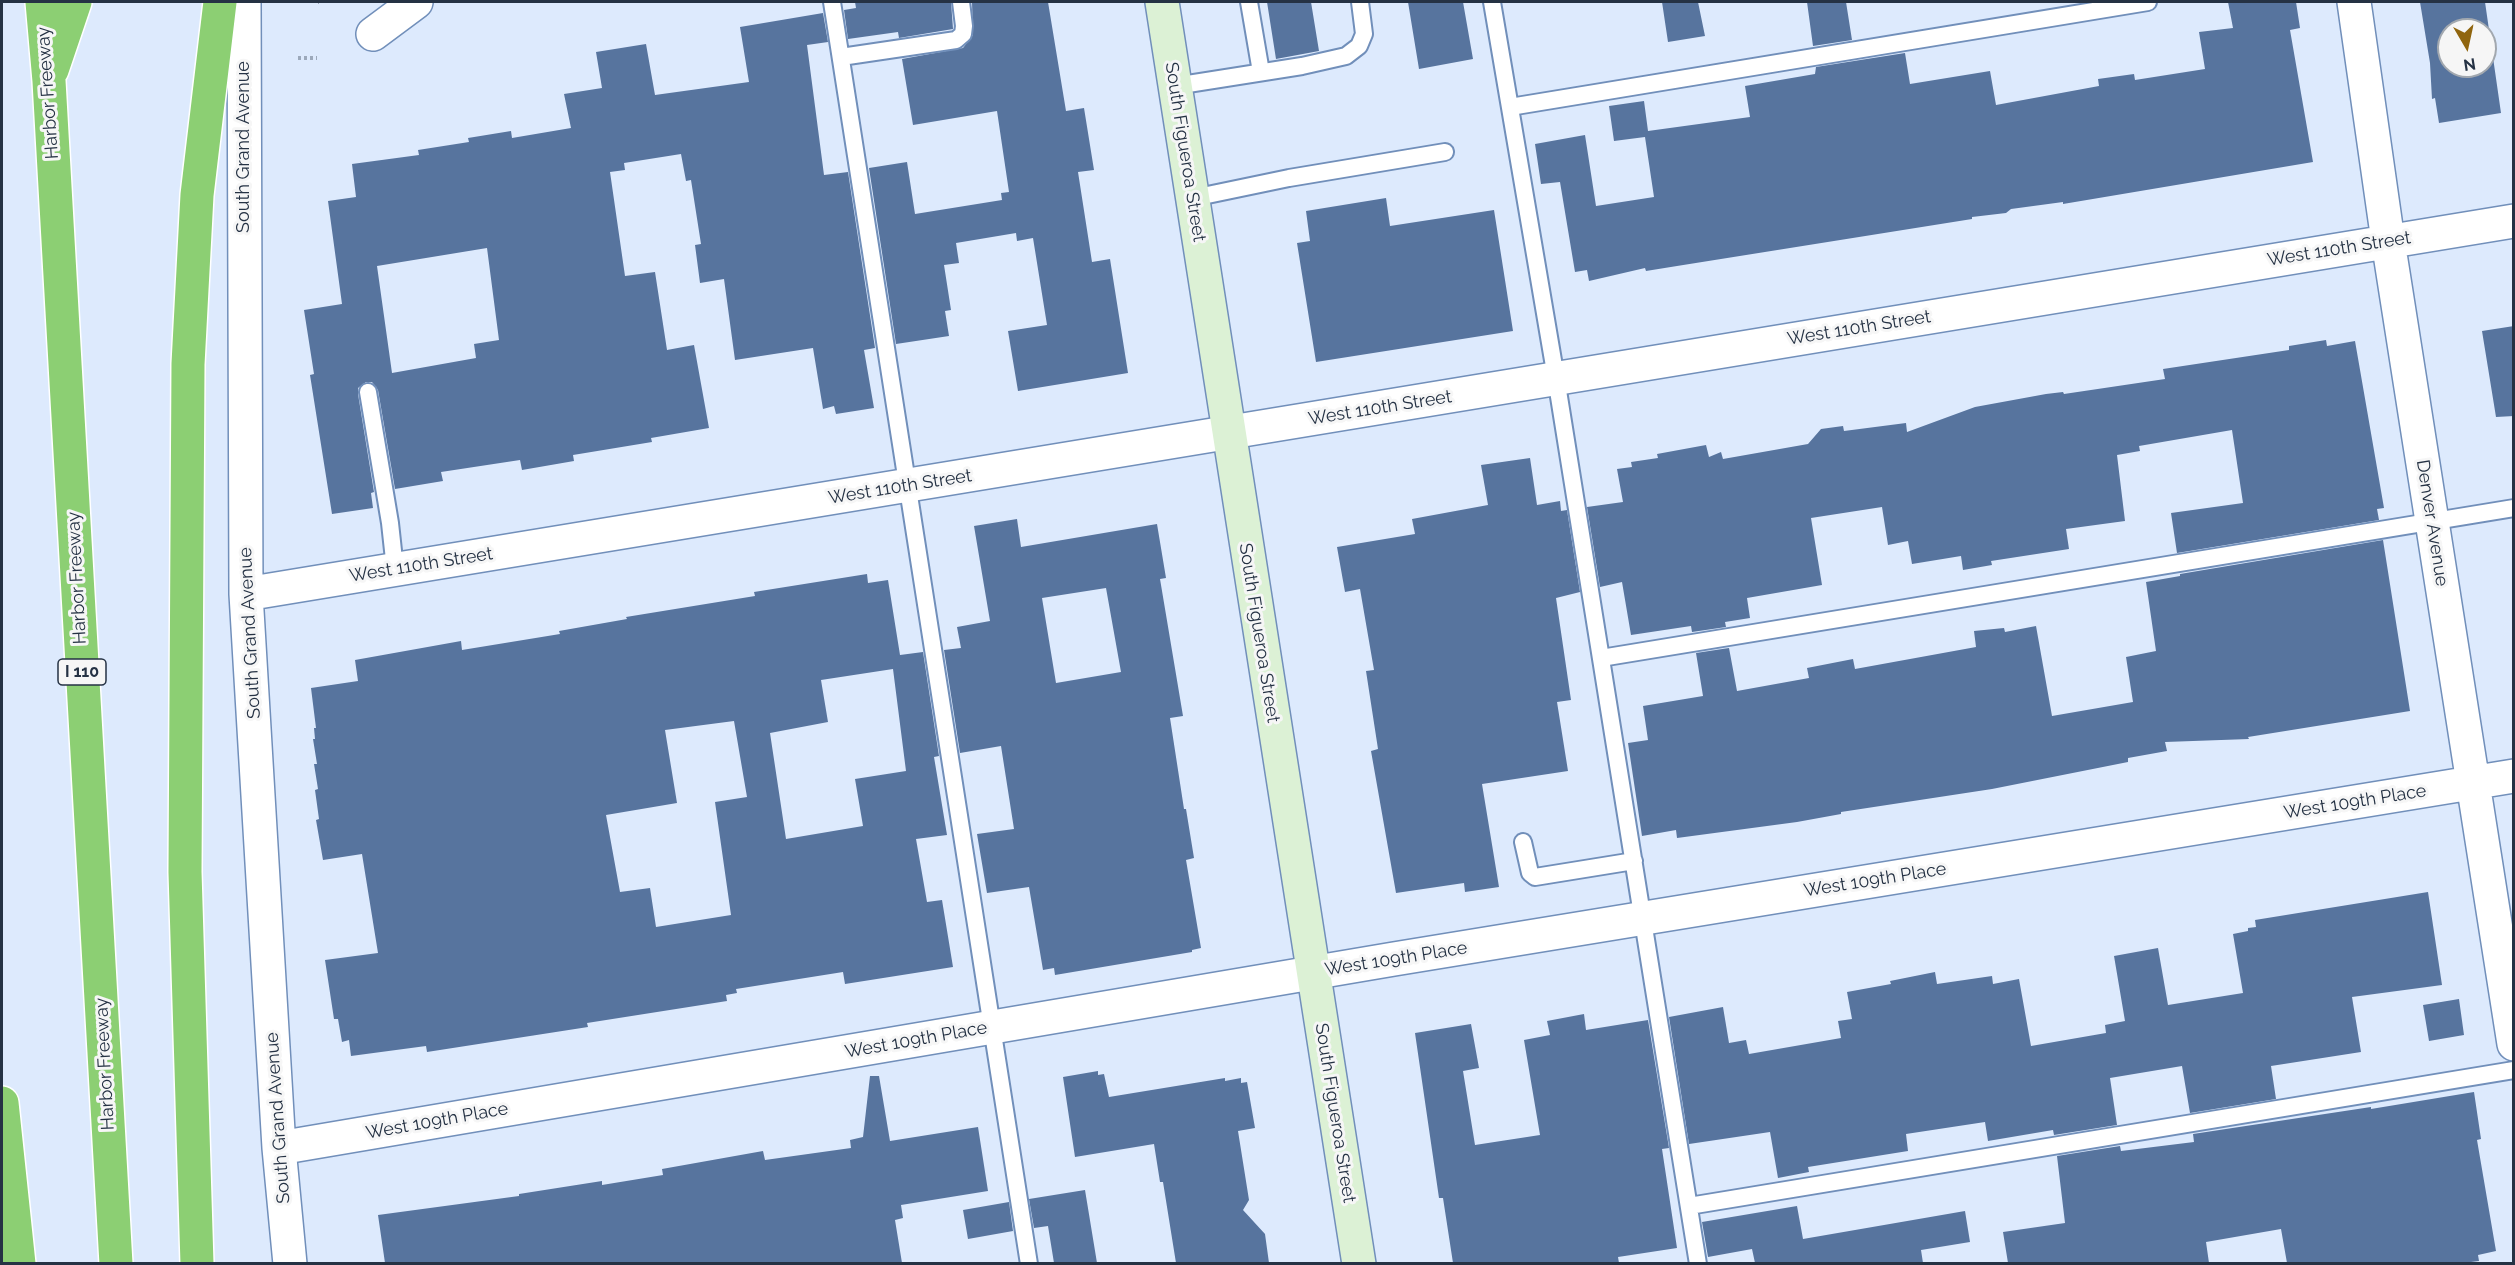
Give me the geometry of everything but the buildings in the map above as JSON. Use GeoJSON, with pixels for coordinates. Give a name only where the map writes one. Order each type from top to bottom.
{"type":"FeatureCollection","features":[{"type":"Feature","properties":{"kind":"highway","name":"Harbor Freeway"},"geometry":{"type":"LineString","coordinates":[[42,2],[49,81],[116,1263]]}},
{"type":"Feature","properties":{"kind":"highway"},"geometry":{"type":"LineString","coordinates":[[49,81],[75,2]]}},
{"type":"Feature","properties":{"kind":"highway"},"geometry":{"type":"LineString","coordinates":[[197,1263],[185,872],[188,364],[197,195],[220,2]]}},
{"type":"Feature","properties":{"kind":"highway"},"geometry":{"type":"LineString","coordinates":[[2,1103],[19,1263]]}},
{"type":"Feature","properties":{"kind":"main road","name":"South Figueroa Street"},"geometry":{"type":"LineString","coordinates":[[1162,2],[1359,1263]]}},
{"type":"Feature","properties":{"kind":"street","name":"South Grand Avenue"},"geometry":{"type":"LineString","coordinates":[[244,2],[246,594],[279,1148],[290,1263]]}},
{"type":"Feature","properties":{"kind":"street"},"geometry":{"type":"LineString","coordinates":[[373,34],[416,2]]}},
{"type":"Feature","properties":{"kind":"street","name":"Denver Avenue"},"geometry":{"type":"LineString","coordinates":[[2354,2],[2388,241],[2514,1044]]}},
{"type":"Feature","properties":{"kind":"street","name":"West 110th Street"},"geometry":{"type":"LineString","coordinates":[[246,594],[2514,221]]}},
{"type":"Feature","properties":{"kind":"street","name":"West 109th Place"},"geometry":{"type":"LineString","coordinates":[[279,1148],[1313,973],[2514,776]]}},
{"type":"Feature","properties":{"kind":"lane"},"geometry":{"type":"LineString","coordinates":[[832,2],[1029,1263]]}},
{"type":"Feature","properties":{"kind":"lane"},"geometry":{"type":"LineString","coordinates":[[841,57],[956,40],[963,34],[961,2]]}},
{"type":"Feature","properties":{"kind":"lane"},"geometry":{"type":"LineString","coordinates":[[1249,2],[1261,72]]}},
{"type":"Feature","properties":{"kind":"lane"},"geometry":{"type":"LineString","coordinates":[[1175,86],[1346,56],[1359,46],[1364,34],[1360,2]]}},
{"type":"Feature","properties":{"kind":"lane"},"geometry":{"type":"LineString","coordinates":[[1492,2],[1556,378],[1698,1263]]}},
{"type":"Feature","properties":{"kind":"lane"},"geometry":{"type":"LineString","coordinates":[[1510,107],[2148,2]]}},
{"type":"Feature","properties":{"kind":"lane"},"geometry":{"type":"LineString","coordinates":[[1193,198],[1289,178],[1445,152]]}},
{"type":"Feature","properties":{"kind":"lane"},"geometry":{"type":"LineString","coordinates":[[368,392],[390,523],[394,569]]}},
{"type":"Feature","properties":{"kind":"lane"},"geometry":{"type":"LineString","coordinates":[[1601,658],[2514,508]]}},
{"type":"Feature","properties":{"kind":"lane"},"geometry":{"type":"LineString","coordinates":[[1523,842],[1530,873],[1535,877],[1634,861]]}},
{"type":"Feature","properties":{"kind":"lane"},"geometry":{"type":"LineString","coordinates":[[1689,1206],[2514,1070]]}},
{"type":"Feature","properties":{"kind":"path"},"geometry":{"type":"LineString","coordinates":[[298,58],[317,58]]}}]}
